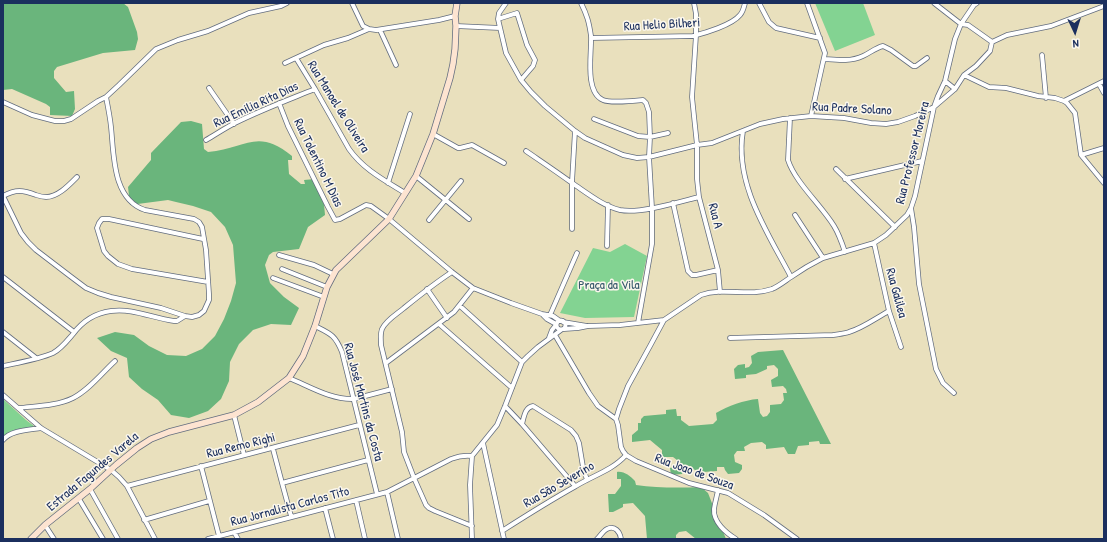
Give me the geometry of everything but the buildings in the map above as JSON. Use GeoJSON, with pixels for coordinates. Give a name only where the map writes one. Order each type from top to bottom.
{"type":"FeatureCollection","features":[{"type":"Feature","properties":{"kind":"street"},"geometry":{"type":"LineString","coordinates":[[3,102],[32,115],[64,121],[72,119],[106,97],[156,49],[178,40],[208,31],[249,13],[287,3]]}},
{"type":"Feature","properties":{"kind":"street"},"geometry":{"type":"LineString","coordinates":[[352,3],[363,26],[368,30]]}},
{"type":"Feature","properties":{"kind":"street","name":"Estrada Fagundes Varela"},"geometry":{"type":"LineString","coordinates":[[31,539],[137,448],[160,435],[234,416],[258,402],[288,378],[297,367],[315,326],[327,287],[333,274],[341,264],[389,219],[416,176],[433,134],[454,64],[456,26],[455,16],[457,3]]}},
{"type":"Feature","properties":{"kind":"street"},"geometry":{"type":"LineString","coordinates":[[506,3],[499,13],[498,19],[516,13],[527,45],[535,60],[533,66],[521,80]]}},
{"type":"Feature","properties":{"kind":"street"},"geometry":{"type":"LineString","coordinates":[[581,3],[588,18],[591,38],[591,84],[597,96],[604,101],[644,101],[649,112],[652,244],[638,323]]}},
{"type":"Feature","properties":{"kind":"street"},"geometry":{"type":"LineString","coordinates":[[694,3],[696,14],[696,35],[692,97],[697,145]]}},
{"type":"Feature","properties":{"kind":"street","name":"Rua Helio Bilheri"},"geometry":{"type":"LineString","coordinates":[[591,38],[696,35],[734,21],[742,13],[745,3]]}},
{"type":"Feature","properties":{"kind":"street"},"geometry":{"type":"LineString","coordinates":[[759,3],[769,22],[776,28],[820,38]]}},
{"type":"Feature","properties":{"kind":"street"},"geometry":{"type":"LineString","coordinates":[[807,3],[825,53],[811,116]]}},
{"type":"Feature","properties":{"kind":"street"},"geometry":{"type":"LineString","coordinates":[[934,3],[961,24],[968,25],[992,42],[1007,35],[1051,26],[1104,6]]}},
{"type":"Feature","properties":{"kind":"street","name":"Rua Professor Moreira"},"geometry":{"type":"LineString","coordinates":[[562,329],[664,320],[701,295],[707,293],[752,292],[772,289],[823,258],[874,243],[886,235],[907,215],[911,208],[915,196],[934,107],[945,81],[955,39],[961,24],[977,3]]}},
{"type":"Feature","properties":{"kind":"street"},"geometry":{"type":"LineString","coordinates":[[285,63],[324,44],[348,38],[368,30],[380,30],[455,16]]}},
{"type":"Feature","properties":{"kind":"street","name":"Rua Padre Solano"},"geometry":{"type":"LineString","coordinates":[[498,19],[506,53],[521,80],[531,92],[575,131],[594,143],[623,155],[637,158],[649,157],[697,145],[712,143],[760,124],[790,118],[811,116],[870,123],[886,124],[898,122],[934,107],[955,89],[964,75],[976,66],[990,51],[992,42]]}},
{"type":"Feature","properties":{"kind":"street"},"geometry":{"type":"LineString","coordinates":[[456,26],[500,28]]}},
{"type":"Feature","properties":{"kind":"street"},"geometry":{"type":"LineString","coordinates":[[380,30],[396,65]]}},
{"type":"Feature","properties":{"kind":"street"},"geometry":{"type":"LineString","coordinates":[[824,59],[850,61],[863,56],[875,48],[883,46],[887,47],[913,66],[916,66],[927,58]]}},
{"type":"Feature","properties":{"kind":"street"},"geometry":{"type":"LineString","coordinates":[[1042,54],[1046,98]]}},
{"type":"Feature","properties":{"kind":"street","name":"Rua Manoel de Oliveira"},"geometry":{"type":"LineString","coordinates":[[296,58],[354,156],[365,167],[405,194]]}},
{"type":"Feature","properties":{"kind":"street"},"geometry":{"type":"LineString","coordinates":[[964,75],[989,87],[1006,88],[1046,98],[1064,100],[1075,113],[1081,155],[1104,183]]}},
{"type":"Feature","properties":{"kind":"street"},"geometry":{"type":"LineString","coordinates":[[945,81],[955,89]]}},
{"type":"Feature","properties":{"kind":"street"},"geometry":{"type":"LineString","coordinates":[[1064,100],[1104,81]]}},
{"type":"Feature","properties":{"kind":"street"},"geometry":{"type":"LineString","coordinates":[[1099,84],[1104,93]]}},
{"type":"Feature","properties":{"kind":"street"},"geometry":{"type":"LineString","coordinates":[[209,88],[234,124]]}},
{"type":"Feature","properties":{"kind":"street","name":"Rua Emilia Rita Dias"},"geometry":{"type":"LineString","coordinates":[[206,140],[234,124],[315,89]]}},
{"type":"Feature","properties":{"kind":"street"},"geometry":{"type":"LineString","coordinates":[[77,177],[67,187],[48,197],[29,192],[16,191],[12,191],[3,196],[21,232],[28,242],[58,268],[86,288],[98,293],[161,308],[185,316],[196,317],[204,311],[209,300],[206,250],[202,227],[194,218],[144,210],[138,208],[127,198],[118,179],[115,166],[111,125],[106,97]]}},
{"type":"Feature","properties":{"kind":"street","name":"Rua Tolentino M Dias"},"geometry":{"type":"LineString","coordinates":[[280,103],[288,126],[328,207],[336,220],[366,205],[371,206],[389,219]]}},
{"type":"Feature","properties":{"kind":"street"},"geometry":{"type":"LineString","coordinates":[[388,182],[410,114]]}},
{"type":"Feature","properties":{"kind":"street"},"geometry":{"type":"LineString","coordinates":[[790,118],[788,160],[796,175],[834,225],[845,252]]}},
{"type":"Feature","properties":{"kind":"street"},"geometry":{"type":"LineString","coordinates":[[594,119],[638,136],[650,137],[668,133]]}},
{"type":"Feature","properties":{"kind":"street"},"geometry":{"type":"LineString","coordinates":[[572,229],[572,182],[575,131]]}},
{"type":"Feature","properties":{"kind":"street"},"geometry":{"type":"LineString","coordinates":[[743,131],[740,154],[753,204],[791,277]]}},
{"type":"Feature","properties":{"kind":"street"},"geometry":{"type":"LineString","coordinates":[[433,134],[458,148],[472,145],[504,163]]}},
{"type":"Feature","properties":{"kind":"street","name":"Rua A"},"geometry":{"type":"LineString","coordinates":[[697,145],[697,179],[699,197],[718,270],[720,292]]}},
{"type":"Feature","properties":{"kind":"street"},"geometry":{"type":"LineString","coordinates":[[1081,155],[1104,148]]}},
{"type":"Feature","properties":{"kind":"street"},"geometry":{"type":"LineString","coordinates":[[526,152],[572,182],[588,195],[620,210],[634,211],[699,197]]}},
{"type":"Feature","properties":{"kind":"street"},"geometry":{"type":"LineString","coordinates":[[845,179],[922,161]]}},
{"type":"Feature","properties":{"kind":"street"},"geometry":{"type":"LineString","coordinates":[[836,170],[894,227]]}},
{"type":"Feature","properties":{"kind":"street"},"geometry":{"type":"LineString","coordinates":[[416,176],[469,219]]}},
{"type":"Feature","properties":{"kind":"street"},"geometry":{"type":"LineString","coordinates":[[429,220],[460,181]]}},
{"type":"Feature","properties":{"kind":"street"},"geometry":{"type":"LineString","coordinates":[[673,203],[688,271],[692,275],[696,275],[718,270]]}},
{"type":"Feature","properties":{"kind":"street"},"geometry":{"type":"LineString","coordinates":[[607,246],[608,205]]}},
{"type":"Feature","properties":{"kind":"street"},"geometry":{"type":"LineString","coordinates":[[911,208],[919,284],[936,369],[943,383],[954,393]]}},
{"type":"Feature","properties":{"kind":"street"},"geometry":{"type":"LineString","coordinates":[[795,215],[823,258]]}},
{"type":"Feature","properties":{"kind":"street"},"geometry":{"type":"LineString","coordinates":[[203,239],[104,218],[101,220],[97,228],[104,251],[118,264],[132,269],[208,282]]}},
{"type":"Feature","properties":{"kind":"street"},"geometry":{"type":"LineString","coordinates":[[389,219],[473,288],[542,314],[555,317],[562,321],[565,326],[522,362],[506,406],[497,425],[472,456],[470,485],[472,539]]}},
{"type":"Feature","properties":{"kind":"street","name":"Rua Galilea"},"geometry":{"type":"LineString","coordinates":[[874,243],[889,311],[901,347]]}},
{"type":"Feature","properties":{"kind":"street"},"geometry":{"type":"LineString","coordinates":[[550,315],[577,252]]}},
{"type":"Feature","properties":{"kind":"street"},"geometry":{"type":"LineString","coordinates":[[280,255],[314,265],[333,274]]}},
{"type":"Feature","properties":{"kind":"street"},"geometry":{"type":"LineString","coordinates":[[282,269],[327,287]]}},
{"type":"Feature","properties":{"kind":"street"},"geometry":{"type":"LineString","coordinates":[[452,272],[427,289],[386,323],[380,336],[402,432],[404,452],[414,478],[428,507],[472,526]]}},
{"type":"Feature","properties":{"kind":"street"},"geometry":{"type":"LineString","coordinates":[[3,277],[74,332]]}},
{"type":"Feature","properties":{"kind":"street"},"geometry":{"type":"LineString","coordinates":[[273,278],[324,297]]}},
{"type":"Feature","properties":{"kind":"street"},"geometry":{"type":"LineString","coordinates":[[386,363],[447,318],[460,306],[473,288]]}},
{"type":"Feature","properties":{"kind":"street"},"geometry":{"type":"LineString","coordinates":[[427,289],[447,318]]}},
{"type":"Feature","properties":{"kind":"street"},"geometry":{"type":"LineString","coordinates":[[460,306],[522,362]]}},
{"type":"Feature","properties":{"kind":"street"},"geometry":{"type":"LineString","coordinates":[[3,366],[54,353],[65,344],[74,332],[91,317],[97,314],[110,311],[131,311],[174,321],[177,321],[185,316]]}},
{"type":"Feature","properties":{"kind":"street"},"geometry":{"type":"LineString","coordinates":[[730,338],[842,334],[850,332],[889,311]]}},
{"type":"Feature","properties":{"kind":"street"},"geometry":{"type":"LineString","coordinates":[[542,314],[556,325],[558,329],[562,329]]}},
{"type":"Feature","properties":{"kind":"street"},"geometry":{"type":"LineString","coordinates":[[626,455],[621,447],[616,419],[628,386],[664,320]]}},
{"type":"Feature","properties":{"kind":"street"},"geometry":{"type":"LineString","coordinates":[[549,338],[552,330],[562,321]]}},
{"type":"Feature","properties":{"kind":"street","name":"Rua Professor Moreira"},"geometry":{"type":"LineString","coordinates":[[562,321],[588,326]]}},
{"type":"Feature","properties":{"kind":"street"},"geometry":{"type":"LineString","coordinates":[[439,324],[512,388]]}},
{"type":"Feature","properties":{"kind":"street","name":"Rua José Martins da Costa"},"geometry":{"type":"LineString","coordinates":[[315,326],[334,337],[342,352],[377,494]]}},
{"type":"Feature","properties":{"kind":"street"},"geometry":{"type":"LineString","coordinates":[[3,332],[36,358]]}},
{"type":"Feature","properties":{"kind":"street"},"geometry":{"type":"LineString","coordinates":[[555,335],[598,406],[616,419]]}},
{"type":"Feature","properties":{"kind":"street"},"geometry":{"type":"LineString","coordinates":[[18,408],[47,405],[74,398],[88,388],[115,361]]}},
{"type":"Feature","properties":{"kind":"street"},"geometry":{"type":"LineString","coordinates":[[288,378],[328,395],[343,399],[354,399],[392,390]]}},
{"type":"Feature","properties":{"kind":"street"},"geometry":{"type":"LineString","coordinates":[[3,395],[41,428],[111,470],[119,477],[127,486],[155,539]]}},
{"type":"Feature","properties":{"kind":"street"},"geometry":{"type":"LineString","coordinates":[[506,406],[575,486]]}},
{"type":"Feature","properties":{"kind":"street"},"geometry":{"type":"LineString","coordinates":[[522,424],[529,407],[533,406],[572,430],[579,443],[587,480]]}},
{"type":"Feature","properties":{"kind":"street"},"geometry":{"type":"LineString","coordinates":[[234,416],[244,455]]}},
{"type":"Feature","properties":{"kind":"street","name":"Rua Remo Righi"},"geometry":{"type":"LineString","coordinates":[[127,486],[244,455],[273,449],[359,425]]}},
{"type":"Feature","properties":{"kind":"street"},"geometry":{"type":"LineString","coordinates":[[3,440],[10,434],[41,428]]}},
{"type":"Feature","properties":{"kind":"street"},"geometry":{"type":"LineString","coordinates":[[483,443],[504,539]]}},
{"type":"Feature","properties":{"kind":"street"},"geometry":{"type":"LineString","coordinates":[[273,449],[291,516]]}},
{"type":"Feature","properties":{"kind":"street","name":"Rua São Severino"},"geometry":{"type":"LineString","coordinates":[[502,531],[575,486],[617,464],[626,455]]}},
{"type":"Feature","properties":{"kind":"street","name":"Rua Joao de Souza"},"geometry":{"type":"LineString","coordinates":[[626,455],[636,461],[689,483],[728,493],[764,515],[796,539]]}},
{"type":"Feature","properties":{"kind":"street","name":"Rua Jornalista Carlos Tito"},"geometry":{"type":"LineString","coordinates":[[208,539],[387,492],[458,456],[472,456]]}},
{"type":"Feature","properties":{"kind":"street"},"geometry":{"type":"LineString","coordinates":[[282,483],[368,460]]}},
{"type":"Feature","properties":{"kind":"street"},"geometry":{"type":"LineString","coordinates":[[201,466],[219,536]]}},
{"type":"Feature","properties":{"kind":"street"},"geometry":{"type":"LineString","coordinates":[[90,489],[118,539]]}},
{"type":"Feature","properties":{"kind":"street"},"geometry":{"type":"LineString","coordinates":[[718,490],[714,512],[722,529],[736,539]]}},
{"type":"Feature","properties":{"kind":"street"},"geometry":{"type":"LineString","coordinates":[[387,492],[398,539]]}},
{"type":"Feature","properties":{"kind":"street"},"geometry":{"type":"LineString","coordinates":[[79,498],[103,539]]}},
{"type":"Feature","properties":{"kind":"street"},"geometry":{"type":"LineString","coordinates":[[356,500],[365,539]]}},
{"type":"Feature","properties":{"kind":"street"},"geometry":{"type":"LineString","coordinates":[[144,520],[209,501]]}},
{"type":"Feature","properties":{"kind":"street"},"geometry":{"type":"LineString","coordinates":[[326,508],[333,539]]}},
{"type":"Feature","properties":{"kind":"street"},"geometry":{"type":"LineString","coordinates":[[46,525],[54,539]]}},
{"type":"Feature","properties":{"kind":"street"},"geometry":{"type":"LineString","coordinates":[[598,539],[609,528],[614,528],[618,531],[621,539]]}},
{"type":"Feature","properties":{"kind":"street"},"geometry":{"type":"LineString","coordinates":[[234,532],[238,539]]}},
{"type":"Feature","properties":{"kind":"green space"},"geometry":{"type":"Polygon","coordinates":[[[3,3],[123,3],[128,7],[137,32],[138,39],[135,50],[103,53],[57,67],[54,71],[54,78],[66,92],[74,91],[75,109],[72,116],[50,115],[50,107],[46,104],[12,89],[3,90],[3,3]]]}},
{"type":"Feature","properties":{"kind":"green space"},"geometry":{"type":"Polygon","coordinates":[[[815,3],[863,3],[875,35],[835,51],[815,3]]]}},
{"type":"Feature","properties":{"kind":"green space"},"geometry":{"type":"Polygon","coordinates":[[[191,121],[202,124],[204,149],[208,152],[260,141],[280,147],[292,156],[292,160],[288,160],[289,174],[301,184],[305,184],[304,180],[315,179],[324,204],[325,215],[308,227],[299,249],[273,252],[269,255],[265,265],[270,283],[284,297],[299,308],[291,325],[271,324],[253,330],[239,344],[230,362],[229,381],[221,399],[208,411],[189,418],[171,415],[158,400],[142,389],[129,377],[127,358],[111,351],[97,338],[115,332],[134,335],[149,346],[167,355],[186,356],[202,349],[215,336],[224,319],[236,283],[233,245],[225,227],[211,212],[168,200],[130,205],[128,187],[151,160],[151,153],[181,122],[191,121]]]}},
{"type":"Feature","properties":{"kind":"green space","name":"Praça da Vila"},"geometry":{"type":"Polygon","coordinates":[[[625,244],[647,256],[634,317],[585,318],[560,313],[593,248],[610,252],[625,244]]]}},
{"type":"Feature","properties":{"kind":"green space"},"geometry":{"type":"Polygon","coordinates":[[[783,350],[831,444],[820,444],[819,441],[809,442],[809,445],[798,446],[795,454],[788,454],[784,447],[766,449],[766,445],[762,442],[751,443],[744,447],[745,451],[737,451],[734,455],[735,462],[742,465],[742,469],[739,473],[728,474],[724,467],[717,467],[717,471],[703,472],[692,469],[691,466],[685,466],[682,474],[671,475],[670,468],[674,467],[677,460],[673,457],[662,457],[662,450],[650,440],[632,442],[632,435],[638,430],[638,423],[641,423],[641,419],[644,416],[666,414],[666,410],[676,409],[677,416],[681,416],[681,420],[689,426],[713,424],[717,420],[716,413],[736,404],[758,399],[760,413],[763,417],[767,416],[770,412],[770,405],[781,404],[784,400],[783,393],[787,393],[783,386],[772,387],[771,380],[778,376],[778,369],[774,365],[767,366],[767,369],[756,374],[746,375],[746,378],[735,379],[734,369],[738,365],[745,364],[745,368],[749,367],[752,363],[751,356],[758,352],[783,350]]]}},
{"type":"Feature","properties":{"kind":"green space"},"geometry":{"type":"Polygon","coordinates":[[[3,399],[34,426],[10,432],[3,438],[3,399]]]}},
{"type":"Feature","properties":{"kind":"green space"},"geometry":{"type":"Polygon","coordinates":[[[617,472],[622,472],[629,476],[635,481],[636,485],[668,488],[701,487],[708,493],[726,539],[696,539],[686,531],[679,532],[676,535],[676,539],[647,539],[645,516],[633,503],[623,504],[623,507],[613,512],[609,512],[608,494],[615,494],[621,486],[621,479],[617,479],[617,472]]]}}]}
